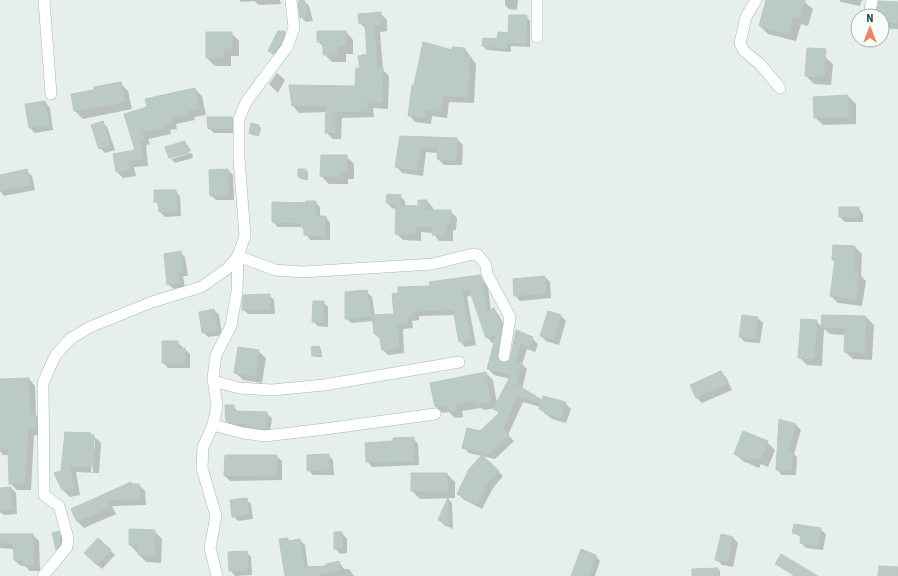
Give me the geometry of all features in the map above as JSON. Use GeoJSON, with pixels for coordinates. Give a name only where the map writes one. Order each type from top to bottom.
{"type":"FeatureCollection","features":[{"type":"Feature","properties":{"kind":"street"},"geometry":{"type":"LineString","coordinates":[[44,0],[51,94]]}},
{"type":"Feature","properties":{"kind":"street"},"geometry":{"type":"LineString","coordinates":[[217,576],[210,548],[216,516],[202,468],[203,447],[213,425],[217,406],[213,381],[216,355],[231,326],[237,291],[238,256],[244,236],[239,159],[239,118],[246,102],[287,47],[294,28],[291,0]]}},
{"type":"Feature","properties":{"kind":"street"},"geometry":{"type":"LineString","coordinates":[[537,0],[537,37]]}},
{"type":"Feature","properties":{"kind":"street"},"geometry":{"type":"LineString","coordinates":[[756,0],[746,17],[740,43],[744,51],[760,64],[780,88]]}},
{"type":"Feature","properties":{"kind":"street"},"geometry":{"type":"LineString","coordinates":[[238,256],[275,270],[303,272],[433,264],[473,254],[478,255],[486,265],[487,274],[510,318],[504,356]]}},
{"type":"Feature","properties":{"kind":"street"},"geometry":{"type":"LineString","coordinates":[[43,576],[67,547],[68,538],[59,506],[44,495],[43,383],[55,356],[70,339],[90,327],[152,302],[201,287],[227,269],[238,256]]}},
{"type":"Feature","properties":{"kind":"street"},"geometry":{"type":"LineString","coordinates":[[213,381],[239,388],[272,390],[324,385],[459,362]]}},
{"type":"Feature","properties":{"kind":"street"},"geometry":{"type":"LineString","coordinates":[[213,425],[243,433],[265,436],[435,414]]}},
{"type":"Feature","properties":{"kind":"building"},"geometry":{"type":"Polygon","coordinates":[[[304,0],[308,16],[300,18],[298,1],[304,0]]]}},
{"type":"Feature","properties":{"kind":"building"},"geometry":{"type":"Polygon","coordinates":[[[766,0],[805,0],[800,19],[793,17],[789,34],[759,26],[766,0]]]}},
{"type":"Feature","properties":{"kind":"building"},"geometry":{"type":"Polygon","coordinates":[[[879,1],[898,2],[898,23],[890,22],[890,8],[878,8],[879,1]]]}},
{"type":"Feature","properties":{"kind":"building"},"geometry":{"type":"Polygon","coordinates":[[[381,12],[381,25],[374,26],[378,68],[383,68],[382,103],[367,102],[368,111],[335,112],[335,133],[325,133],[326,106],[292,106],[289,85],[355,86],[356,68],[360,68],[358,56],[367,54],[365,23],[359,24],[358,14],[381,12]]]}},
{"type":"Feature","properties":{"kind":"building"},"geometry":{"type":"Polygon","coordinates":[[[509,15],[527,15],[526,43],[507,43],[507,49],[482,46],[483,38],[497,39],[498,32],[508,33],[509,15]]]}},
{"type":"Feature","properties":{"kind":"building"},"geometry":{"type":"Polygon","coordinates":[[[278,31],[285,31],[281,44],[273,54],[268,51],[278,31]]]}},
{"type":"Feature","properties":{"kind":"building"},"geometry":{"type":"Polygon","coordinates":[[[317,31],[346,31],[346,46],[338,46],[338,55],[323,55],[323,42],[317,42],[317,31]]]}},
{"type":"Feature","properties":{"kind":"building"},"geometry":{"type":"Polygon","coordinates":[[[206,32],[232,32],[232,49],[224,48],[223,58],[206,58],[206,32]]]}},
{"type":"Feature","properties":{"kind":"building"},"geometry":{"type":"Polygon","coordinates":[[[423,42],[452,50],[452,47],[465,48],[465,56],[470,56],[468,97],[443,96],[441,112],[426,110],[425,118],[408,116],[412,85],[414,85],[423,42]]]}},
{"type":"Feature","properties":{"kind":"building"},"geometry":{"type":"Polygon","coordinates":[[[807,48],[826,49],[824,77],[805,76],[807,48]]]}},
{"type":"Feature","properties":{"kind":"building"},"geometry":{"type":"Polygon","coordinates":[[[121,82],[125,102],[74,111],[71,94],[94,90],[94,87],[121,82]]]}},
{"type":"Feature","properties":{"kind":"building"},"geometry":{"type":"Polygon","coordinates":[[[195,88],[199,108],[188,111],[189,114],[170,117],[171,122],[164,124],[165,128],[142,132],[144,138],[140,139],[142,159],[128,161],[130,170],[116,172],[113,154],[135,150],[124,114],[147,107],[145,99],[195,88]]]}},
{"type":"Feature","properties":{"kind":"building"},"geometry":{"type":"Polygon","coordinates":[[[848,95],[849,117],[814,118],[813,97],[848,95]]]}},
{"type":"Feature","properties":{"kind":"building"},"geometry":{"type":"Polygon","coordinates":[[[45,101],[49,125],[29,128],[25,104],[45,101]]]}},
{"type":"Feature","properties":{"kind":"building"},"geometry":{"type":"Polygon","coordinates":[[[207,117],[232,117],[232,128],[208,129],[207,117]]]}},
{"type":"Feature","properties":{"kind":"building"},"geometry":{"type":"Polygon","coordinates":[[[103,121],[110,145],[99,149],[91,125],[103,121]]]}},
{"type":"Feature","properties":{"kind":"building"},"geometry":{"type":"Polygon","coordinates":[[[251,123],[259,125],[257,135],[249,133],[251,123]]]}},
{"type":"Feature","properties":{"kind":"building"},"geometry":{"type":"Polygon","coordinates":[[[400,136],[457,138],[456,160],[437,159],[438,148],[421,147],[417,171],[395,167],[400,136]]]}},
{"type":"Feature","properties":{"kind":"building"},"geometry":{"type":"Polygon","coordinates":[[[185,141],[189,153],[169,158],[165,147],[185,141]]]}},
{"type":"Feature","properties":{"kind":"building"},"geometry":{"type":"Polygon","coordinates":[[[321,155],[347,155],[346,172],[341,171],[341,177],[320,176],[321,155]]]}},
{"type":"Feature","properties":{"kind":"building"},"geometry":{"type":"Polygon","coordinates":[[[27,169],[30,185],[0,191],[0,175],[27,169]]]}},
{"type":"Feature","properties":{"kind":"building"},"geometry":{"type":"Polygon","coordinates":[[[228,169],[229,195],[210,196],[209,170],[228,169]]]}},
{"type":"Feature","properties":{"kind":"building"},"geometry":{"type":"Polygon","coordinates":[[[298,169],[306,169],[306,178],[298,177],[298,169]]]}},
{"type":"Feature","properties":{"kind":"building"},"geometry":{"type":"Polygon","coordinates":[[[154,190],[176,190],[177,212],[159,212],[158,202],[154,202],[154,190]]]}},
{"type":"Feature","properties":{"kind":"building"},"geometry":{"type":"Polygon","coordinates":[[[387,194],[401,195],[400,205],[386,203],[387,194]]]}},
{"type":"Feature","properties":{"kind":"building"},"geometry":{"type":"Polygon","coordinates":[[[418,200],[427,200],[427,210],[451,210],[450,224],[447,224],[446,235],[432,235],[432,227],[415,226],[415,234],[395,234],[396,205],[418,206],[418,200]]]}},
{"type":"Feature","properties":{"kind":"building"},"geometry":{"type":"Polygon","coordinates":[[[306,201],[316,201],[315,216],[326,216],[325,236],[304,235],[304,227],[300,227],[300,223],[272,222],[272,202],[306,203],[306,201]]]}},
{"type":"Feature","properties":{"kind":"building"},"geometry":{"type":"Polygon","coordinates":[[[839,207],[859,207],[859,217],[839,217],[839,207]]]}},
{"type":"Feature","properties":{"kind":"building"},"geometry":{"type":"Polygon","coordinates":[[[833,245],[855,246],[854,273],[859,273],[856,300],[830,296],[835,260],[832,260],[833,245]]]}},
{"type":"Feature","properties":{"kind":"building"},"geometry":{"type":"Polygon","coordinates":[[[181,251],[183,271],[178,271],[180,283],[167,285],[164,254],[181,251]]]}},
{"type":"Feature","properties":{"kind":"building"},"geometry":{"type":"Polygon","coordinates":[[[480,275],[483,282],[487,311],[494,308],[502,326],[498,359],[503,363],[510,360],[516,330],[533,337],[529,347],[521,344],[515,363],[522,362],[516,384],[542,400],[543,396],[566,402],[561,418],[545,414],[546,411],[539,409],[541,403],[517,397],[503,428],[509,435],[489,454],[462,448],[467,428],[480,431],[500,412],[493,409],[511,375],[487,369],[496,335],[486,338],[469,289],[462,291],[471,340],[459,342],[453,310],[414,311],[414,315],[407,315],[408,323],[397,323],[399,348],[382,350],[379,334],[374,334],[372,315],[394,314],[392,294],[398,293],[398,287],[430,286],[429,282],[480,275]]]}},
{"type":"Feature","properties":{"kind":"building"},"geometry":{"type":"Polygon","coordinates":[[[545,276],[547,293],[514,296],[513,279],[545,276]]]}},
{"type":"Feature","properties":{"kind":"building"},"geometry":{"type":"Polygon","coordinates":[[[367,290],[371,316],[345,319],[345,292],[367,290]]]}},
{"type":"Feature","properties":{"kind":"building"},"geometry":{"type":"Polygon","coordinates":[[[270,294],[270,309],[242,310],[243,295],[270,294]]]}},
{"type":"Feature","properties":{"kind":"building"},"geometry":{"type":"Polygon","coordinates":[[[313,301],[324,301],[323,322],[312,322],[313,301]]]}},
{"type":"Feature","properties":{"kind":"building"},"geometry":{"type":"Polygon","coordinates":[[[214,309],[218,330],[202,333],[199,312],[214,309]]]}},
{"type":"Feature","properties":{"kind":"building"},"geometry":{"type":"Polygon","coordinates":[[[548,311],[561,315],[554,340],[540,336],[548,311]]]}},
{"type":"Feature","properties":{"kind":"building"},"geometry":{"type":"Polygon","coordinates":[[[742,315],[758,317],[756,339],[739,337],[742,315]]]}},
{"type":"Feature","properties":{"kind":"building"},"geometry":{"type":"Polygon","coordinates":[[[822,315],[866,316],[865,353],[844,352],[845,328],[821,327],[822,315]]]}},
{"type":"Feature","properties":{"kind":"building"},"geometry":{"type":"Polygon","coordinates":[[[801,319],[817,320],[814,359],[798,358],[801,319]]]}},
{"type":"Feature","properties":{"kind":"building"},"geometry":{"type":"Polygon","coordinates":[[[162,341],[178,341],[178,348],[185,348],[185,364],[162,363],[162,341]]]}},
{"type":"Feature","properties":{"kind":"building"},"geometry":{"type":"Polygon","coordinates":[[[319,346],[321,355],[312,356],[311,347],[319,346]]]}},
{"type":"Feature","properties":{"kind":"building"},"geometry":{"type":"Polygon","coordinates":[[[238,347],[259,350],[255,376],[234,373],[238,347]]]}},
{"type":"Feature","properties":{"kind":"building"},"geometry":{"type":"Polygon","coordinates":[[[721,371],[727,384],[696,398],[690,385],[721,371]]]}},
{"type":"Feature","properties":{"kind":"building"},"geometry":{"type":"Polygon","coordinates":[[[486,372],[491,401],[476,404],[476,401],[456,404],[456,411],[447,412],[447,405],[435,407],[430,383],[486,372]]]}},
{"type":"Feature","properties":{"kind":"building"},"geometry":{"type":"Polygon","coordinates":[[[29,378],[30,415],[36,415],[36,430],[28,429],[25,483],[9,484],[8,449],[0,449],[0,379],[29,378]]]}},
{"type":"Feature","properties":{"kind":"building"},"geometry":{"type":"Polygon","coordinates":[[[225,405],[234,405],[234,411],[267,412],[265,429],[247,426],[247,423],[235,424],[226,421],[225,405]]]}},
{"type":"Feature","properties":{"kind":"building"},"geometry":{"type":"Polygon","coordinates":[[[779,419],[796,424],[789,451],[792,451],[791,471],[776,470],[779,419]]]}},
{"type":"Feature","properties":{"kind":"building"},"geometry":{"type":"Polygon","coordinates":[[[743,431],[768,441],[760,460],[753,457],[752,461],[734,454],[743,431]]]}},
{"type":"Feature","properties":{"kind":"building"},"geometry":{"type":"Polygon","coordinates":[[[65,432],[91,433],[91,435],[94,435],[93,467],[70,466],[74,488],[62,490],[54,473],[61,471],[65,432]]]}},
{"type":"Feature","properties":{"kind":"building"},"geometry":{"type":"Polygon","coordinates":[[[414,437],[414,461],[366,462],[365,443],[393,441],[393,438],[414,437]]]}},
{"type":"Feature","properties":{"kind":"building"},"geometry":{"type":"Polygon","coordinates":[[[329,454],[329,470],[307,471],[307,455],[329,454]]]}},
{"type":"Feature","properties":{"kind":"building"},"geometry":{"type":"Polygon","coordinates":[[[225,455],[277,455],[277,475],[224,476],[225,455]]]}},
{"type":"Feature","properties":{"kind":"building"},"geometry":{"type":"Polygon","coordinates":[[[482,455],[499,471],[488,482],[477,504],[457,494],[469,469],[482,455]]]}},
{"type":"Feature","properties":{"kind":"building"},"geometry":{"type":"Polygon","coordinates":[[[411,473],[447,473],[448,491],[411,491],[411,473]]]}},
{"type":"Feature","properties":{"kind":"building"},"geometry":{"type":"Polygon","coordinates":[[[131,482],[131,484],[139,484],[140,499],[107,500],[110,507],[77,522],[71,509],[131,482]]]}},
{"type":"Feature","properties":{"kind":"building"},"geometry":{"type":"Polygon","coordinates":[[[11,487],[13,509],[0,510],[0,488],[11,487]]]}},
{"type":"Feature","properties":{"kind":"building"},"geometry":{"type":"Polygon","coordinates":[[[448,497],[448,525],[438,520],[448,497]]]}},
{"type":"Feature","properties":{"kind":"building"},"geometry":{"type":"Polygon","coordinates":[[[247,498],[249,514],[232,517],[230,500],[247,498]]]}},
{"type":"Feature","properties":{"kind":"building"},"geometry":{"type":"Polygon","coordinates":[[[794,524],[821,528],[818,546],[800,543],[801,535],[792,533],[794,524]]]}},
{"type":"Feature","properties":{"kind":"building"},"geometry":{"type":"Polygon","coordinates":[[[129,529],[155,530],[154,555],[138,555],[138,546],[129,545],[129,529]]]}},
{"type":"Feature","properties":{"kind":"building"},"geometry":{"type":"Polygon","coordinates":[[[59,531],[60,544],[56,550],[52,533],[59,531]]]}},
{"type":"Feature","properties":{"kind":"building"},"geometry":{"type":"Polygon","coordinates":[[[334,532],[342,532],[343,549],[334,549],[334,532]]]}},
{"type":"Feature","properties":{"kind":"building"},"geometry":{"type":"Polygon","coordinates":[[[0,534],[33,534],[34,565],[23,565],[22,560],[14,560],[13,543],[0,543],[0,534]]]}},
{"type":"Feature","properties":{"kind":"building"},"geometry":{"type":"Polygon","coordinates":[[[721,534],[733,537],[728,562],[715,560],[721,534]]]}},
{"type":"Feature","properties":{"kind":"building"},"geometry":{"type":"Polygon","coordinates":[[[98,538],[111,550],[97,565],[84,553],[98,538]]]}},
{"type":"Feature","properties":{"kind":"building"},"geometry":{"type":"Polygon","coordinates":[[[288,538],[288,541],[300,539],[304,567],[326,566],[326,564],[339,561],[341,570],[320,574],[320,576],[285,576],[279,539],[288,538]]]}},
{"type":"Feature","properties":{"kind":"building"},"geometry":{"type":"Polygon","coordinates":[[[581,549],[596,555],[588,576],[571,576],[581,549]]]}},
{"type":"Feature","properties":{"kind":"building"},"geometry":{"type":"Polygon","coordinates":[[[247,551],[248,570],[229,571],[228,552],[247,551]]]}},
{"type":"Feature","properties":{"kind":"building"},"geometry":{"type":"Polygon","coordinates":[[[781,554],[818,576],[796,576],[775,564],[781,554]]]}},
{"type":"Feature","properties":{"kind":"building"},"geometry":{"type":"Polygon","coordinates":[[[879,566],[898,567],[898,576],[878,576],[879,566]]]}},
{"type":"Feature","properties":{"kind":"building"},"geometry":{"type":"Polygon","coordinates":[[[718,568],[718,576],[692,576],[692,569],[718,568]]]}}]}
